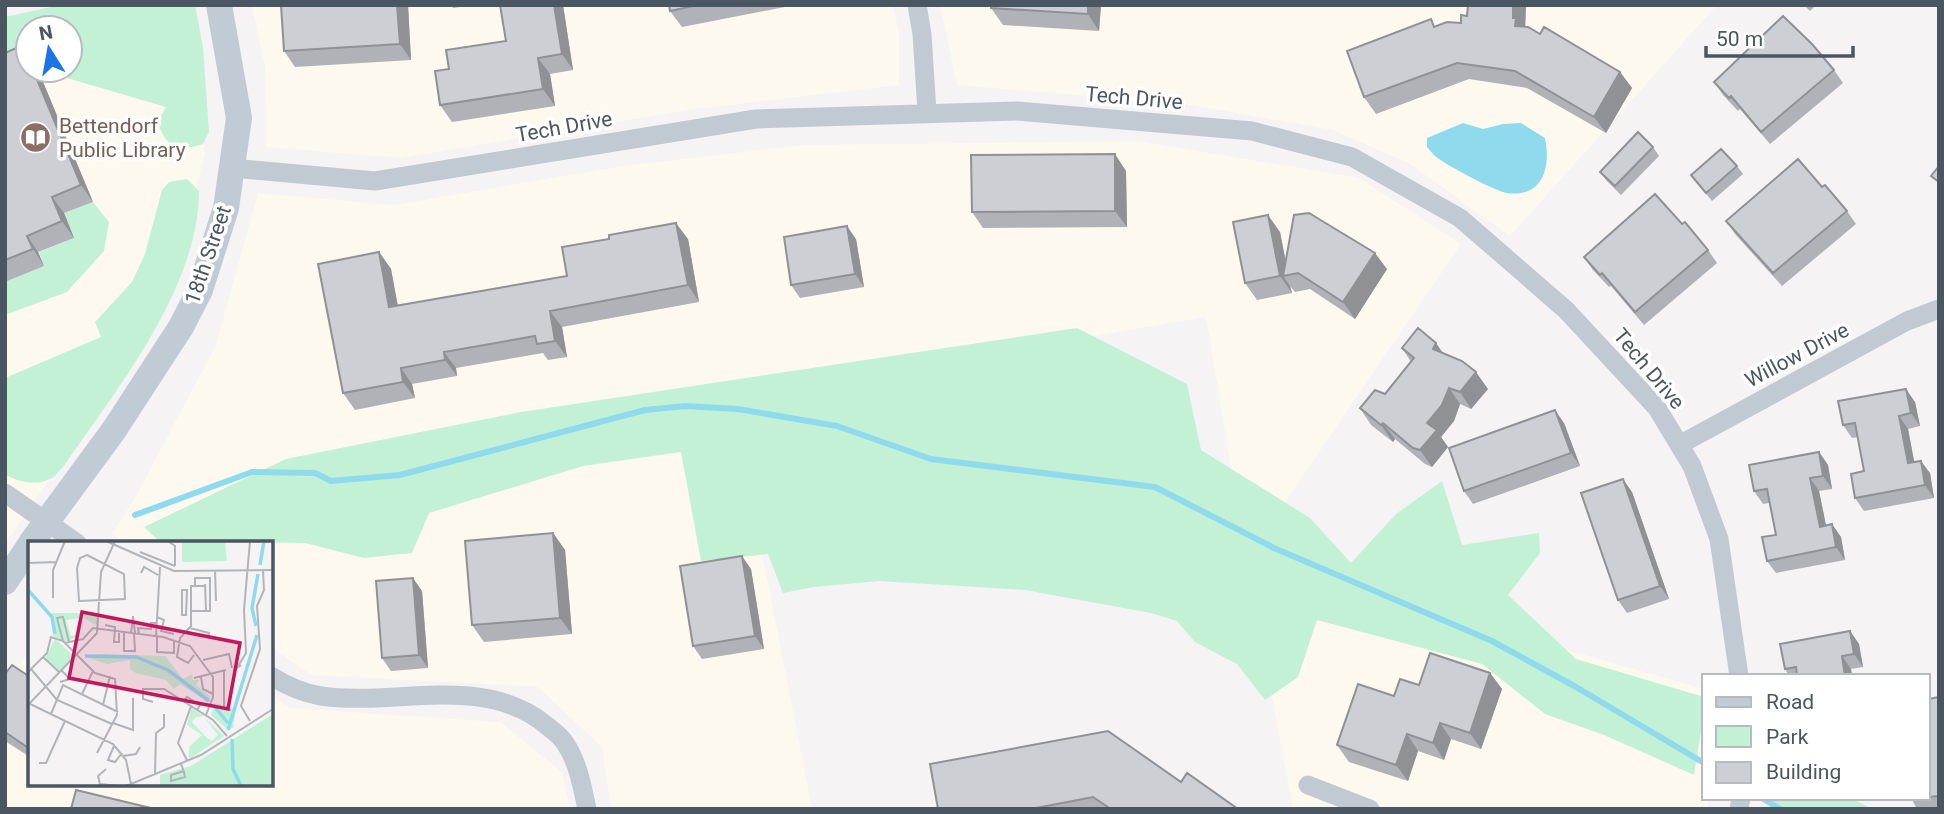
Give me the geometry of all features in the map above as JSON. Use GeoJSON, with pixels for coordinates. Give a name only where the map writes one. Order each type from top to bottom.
{"type":"FeatureCollection","features":[{"type":"Feature","properties":{"kind":"street","name":"18th Street"},"geometry":{"type":"LineString","coordinates":[[33,541],[114,430],[181,327],[200,290],[226,208],[239,118],[219,5]]}},
{"type":"Feature","properties":{"kind":"street"},"geometry":{"type":"LineString","coordinates":[[917,5],[922,34],[927,112]]}},
{"type":"Feature","properties":{"kind":"street","name":"Tech Drive"},"geometry":{"type":"LineString","coordinates":[[232,167],[375,181],[744,121],[927,112],[1017,111],[1252,131],[1352,157],[1460,218],[1566,310],[1657,408],[1692,466],[1719,539],[1740,674]]}},
{"type":"Feature","properties":{"kind":"street","name":"Willow Drive"},"geometry":{"type":"LineString","coordinates":[[1679,445],[1907,321],[1939,309]]}},
{"type":"Feature","properties":{"kind":"street"},"geometry":{"type":"LineString","coordinates":[[5,493],[74,541]]}},
{"type":"Feature","properties":{"kind":"street","name":"18th Street"},"geometry":{"type":"LineString","coordinates":[[5,582],[28,548]]}},
{"type":"Feature","properties":{"kind":"street"},"geometry":{"type":"LineString","coordinates":[[273,677],[291,688],[323,696],[451,696],[515,705],[540,720],[564,740],[575,760],[587,809]]}},
{"type":"Feature","properties":{"kind":"street"},"geometry":{"type":"LineString","coordinates":[[1308,785],[1370,809]]}},
{"type":"Feature","properties":{"kind":"shaded area"},"geometry":{"type":"Polygon","coordinates":[[[185,5],[205,154],[168,292],[91,419],[5,544],[5,18],[14,17],[14,84],[84,84],[84,14],[60,14],[185,5]]]}},
{"type":"Feature","properties":{"kind":"shaded area"},"geometry":{"type":"Polygon","coordinates":[[[252,5],[893,5],[899,33],[899,85],[696,109],[400,158],[266,147],[265,67],[252,5]]]}},
{"type":"Feature","properties":{"kind":"shaded area"},"geometry":{"type":"Polygon","coordinates":[[[940,5],[1717,5],[1510,236],[1410,164],[1333,130],[1190,105],[957,85],[940,5]]]}},
{"type":"Feature","properties":{"kind":"shaded area"},"geometry":{"type":"Polygon","coordinates":[[[1138,141],[1359,178],[1461,244],[1247,558],[1702,688],[1702,800],[1709,800],[1707,809],[1293,809],[1246,558],[1206,317],[732,398],[812,809],[611,809],[602,747],[538,687],[311,675],[273,648],[273,541],[121,541],[112,534],[135,498],[216,345],[258,193],[395,205],[622,166],[802,145],[1138,141]]]}},
{"type":"Feature","properties":{"kind":"shaded area"},"geometry":{"type":"Polygon","coordinates":[[[28,653],[28,786],[273,786],[273,696],[290,708],[500,722],[562,772],[570,809],[5,809],[5,686],[28,653]]]}},
{"type":"Feature","properties":{"kind":"green space"},"geometry":{"type":"Polygon","coordinates":[[[60,5],[195,5],[203,47],[209,132],[203,144],[179,148],[169,143],[157,122],[166,107],[84,83],[84,14],[19,14],[60,5]]]}},
{"type":"Feature","properties":{"kind":"green space"},"geometry":{"type":"Polygon","coordinates":[[[14,15],[14,70],[5,74],[5,17],[14,15]]]}},
{"type":"Feature","properties":{"kind":"green space"},"geometry":{"type":"Polygon","coordinates":[[[187,179],[199,191],[195,228],[185,264],[151,337],[107,405],[63,467],[52,478],[33,483],[5,474],[5,378],[101,337],[95,322],[132,282],[145,254],[162,190],[169,182],[187,179]]]}},
{"type":"Feature","properties":{"kind":"green space"},"geometry":{"type":"Polygon","coordinates":[[[93,202],[109,222],[104,251],[67,292],[5,315],[5,282],[44,266],[39,252],[74,238],[64,213],[93,202]]]}},
{"type":"Feature","properties":{"kind":"green space"},"geometry":{"type":"Polygon","coordinates":[[[1077,328],[1187,384],[1201,450],[1310,518],[1351,563],[1396,514],[1442,481],[1462,545],[1539,533],[1540,553],[1508,595],[1576,659],[1702,696],[1702,725],[1694,775],[1604,735],[1545,714],[1482,664],[1317,620],[1298,677],[1265,700],[1237,664],[1195,642],[1177,621],[1151,613],[1025,590],[879,581],[814,587],[783,593],[768,554],[701,561],[681,452],[583,466],[429,513],[412,553],[364,558],[305,543],[159,541],[144,527],[286,459],[521,412],[1077,328]]]}},
{"type":"Feature","properties":{"kind":"green space"},"geometry":{"type":"Polygon","coordinates":[[[1774,800],[1855,800],[1872,809],[1767,809],[1774,800]]]}},
{"type":"Feature","properties":{"kind":"water"},"geometry":{"type":"Polygon","coordinates":[[[1463,123],[1483,129],[1521,123],[1545,138],[1547,160],[1542,178],[1529,191],[1501,192],[1444,162],[1427,147],[1427,138],[1463,123]]]}},
{"type":"Feature","properties":{"kind":"building"},"geometry":{"type":"Polygon","coordinates":[[[281,5],[397,5],[400,44],[284,51],[281,5]]]}},
{"type":"Feature","properties":{"kind":"building"},"geometry":{"type":"Polygon","coordinates":[[[500,5],[554,5],[562,54],[538,58],[543,89],[440,105],[435,71],[449,69],[446,50],[506,41],[500,5]]]}},
{"type":"Feature","properties":{"kind":"building"},"geometry":{"type":"Polygon","coordinates":[[[669,5],[698,5],[670,11],[669,5]]]}},
{"type":"Feature","properties":{"kind":"building"},"geometry":{"type":"Polygon","coordinates":[[[991,5],[1088,5],[1088,14],[991,8],[991,5]]]}},
{"type":"Feature","properties":{"kind":"building"},"geometry":{"type":"Polygon","coordinates":[[[1468,5],[1513,5],[1515,26],[1528,27],[1540,34],[1544,27],[1620,72],[1594,117],[1515,71],[1457,63],[1364,97],[1347,51],[1431,19],[1434,27],[1447,22],[1461,23],[1461,15],[1467,16],[1468,5]]]}},
{"type":"Feature","properties":{"kind":"building"},"geometry":{"type":"Polygon","coordinates":[[[1783,16],[1834,70],[1761,132],[1731,96],[1729,98],[1714,82],[1783,16]]]}},
{"type":"Feature","properties":{"kind":"building","name":"Bettendorf Public Library"},"geometry":{"type":"Polygon","coordinates":[[[14,49],[14,84],[39,84],[81,185],[52,197],[62,221],[27,236],[33,249],[5,260],[5,53],[14,49]]]}},
{"type":"Feature","properties":{"kind":"building"},"geometry":{"type":"Polygon","coordinates":[[[1638,132],[1653,147],[1615,186],[1600,172],[1638,132]]]}},
{"type":"Feature","properties":{"kind":"building"},"geometry":{"type":"Polygon","coordinates":[[[1721,149],[1737,166],[1706,193],[1691,175],[1721,149]]]}},
{"type":"Feature","properties":{"kind":"building"},"geometry":{"type":"Polygon","coordinates":[[[1115,154],[1115,211],[972,212],[971,155],[1115,154]]]}},
{"type":"Feature","properties":{"kind":"building"},"geometry":{"type":"Polygon","coordinates":[[[1798,159],[1847,211],[1773,273],[1726,221],[1798,159]]]}},
{"type":"Feature","properties":{"kind":"building"},"geometry":{"type":"Polygon","coordinates":[[[1939,166],[1939,182],[1931,176],[1939,166]]]}},
{"type":"Feature","properties":{"kind":"building"},"geometry":{"type":"Polygon","coordinates":[[[1655,194],[1682,224],[1685,222],[1708,250],[1635,312],[1602,273],[1600,275],[1584,257],[1655,194]]]}},
{"type":"Feature","properties":{"kind":"building"},"geometry":{"type":"Polygon","coordinates":[[[1309,213],[1375,253],[1343,302],[1298,273],[1283,276],[1294,215],[1309,213]]]}},
{"type":"Feature","properties":{"kind":"building"},"geometry":{"type":"Polygon","coordinates":[[[1268,215],[1280,276],[1245,283],[1233,222],[1268,215]]]}},
{"type":"Feature","properties":{"kind":"building"},"geometry":{"type":"Polygon","coordinates":[[[676,223],[688,285],[550,311],[555,341],[537,344],[535,336],[444,352],[445,360],[401,368],[403,382],[343,393],[318,264],[379,252],[389,307],[567,276],[562,247],[676,223]]]}},
{"type":"Feature","properties":{"kind":"building"},"geometry":{"type":"Polygon","coordinates":[[[847,226],[855,274],[791,285],[784,237],[847,226]]]}},
{"type":"Feature","properties":{"kind":"building"},"geometry":{"type":"Polygon","coordinates":[[[1418,328],[1436,343],[1433,349],[1462,361],[1476,372],[1460,392],[1449,388],[1442,405],[1427,423],[1437,430],[1420,450],[1413,448],[1360,408],[1375,390],[1385,394],[1414,358],[1402,348],[1418,328]]]}},
{"type":"Feature","properties":{"kind":"building"},"geometry":{"type":"Polygon","coordinates":[[[1906,389],[1911,413],[1899,416],[1908,463],[1921,461],[1925,485],[1855,498],[1851,474],[1864,471],[1855,423],[1843,425],[1838,401],[1906,389]]]}},
{"type":"Feature","properties":{"kind":"building"},"geometry":{"type":"Polygon","coordinates":[[[1555,410],[1571,453],[1464,491],[1449,448],[1555,410]]]}},
{"type":"Feature","properties":{"kind":"building"},"geometry":{"type":"Polygon","coordinates":[[[1819,452],[1823,476],[1810,478],[1820,527],[1832,524],[1836,547],[1767,561],[1762,537],[1776,535],[1767,489],[1754,491],[1749,465],[1819,452]]]}},
{"type":"Feature","properties":{"kind":"building"},"geometry":{"type":"Polygon","coordinates":[[[1623,479],[1660,586],[1618,600],[1581,493],[1623,479]]]}},
{"type":"Feature","properties":{"kind":"building"},"geometry":{"type":"Polygon","coordinates":[[[553,533],[560,618],[472,625],[465,541],[553,533]]]}},
{"type":"Feature","properties":{"kind":"building"},"geometry":{"type":"Polygon","coordinates":[[[742,556],[755,636],[693,646],[680,566],[742,556]]]}},
{"type":"Feature","properties":{"kind":"building"},"geometry":{"type":"Polygon","coordinates":[[[413,578],[419,655],[382,658],[376,581],[413,578]]]}},
{"type":"Feature","properties":{"kind":"building"},"geometry":{"type":"Polygon","coordinates":[[[1850,631],[1854,654],[1842,656],[1845,674],[1797,674],[1796,667],[1785,669],[1780,644],[1850,631]]]}},
{"type":"Feature","properties":{"kind":"building"},"geometry":{"type":"Polygon","coordinates":[[[1430,653],[1490,673],[1470,733],[1440,723],[1433,743],[1407,734],[1396,765],[1337,745],[1358,684],[1394,696],[1400,679],[1419,685],[1430,653]]]}},
{"type":"Feature","properties":{"kind":"building"},"geometry":{"type":"Polygon","coordinates":[[[12,665],[28,676],[28,748],[5,732],[5,674],[12,665]]]}},
{"type":"Feature","properties":{"kind":"building"},"geometry":{"type":"Polygon","coordinates":[[[1939,697],[1939,796],[1930,797],[1930,699],[1939,697]]]}},
{"type":"Feature","properties":{"kind":"building"},"geometry":{"type":"Polygon","coordinates":[[[1108,731],[1181,782],[1187,773],[1238,809],[1111,809],[1093,797],[1031,809],[938,809],[930,764],[1108,731]]]}},
{"type":"Feature","properties":{"kind":"building"},"geometry":{"type":"Polygon","coordinates":[[[76,790],[155,809],[71,809],[76,790]]]}},
{"type":"Feature","properties":{"kind":"waterway"},"geometry":{"type":"LineString","coordinates":[[135,515],[252,472],[315,473],[331,481],[400,475],[645,410],[685,406],[738,409],[837,426],[931,459],[1155,487],[1274,548],[1492,641],[1702,762]]}},
{"type":"Feature","properties":{"kind":"waterway"},"geometry":{"type":"LineString","coordinates":[[1765,800],[1780,809]]}},
{"type":"Feature","properties":{"kind":"place","name":"Bettendorf Public Library"},"geometry":{"type":"Point","coordinates":[36,138]}}]}
